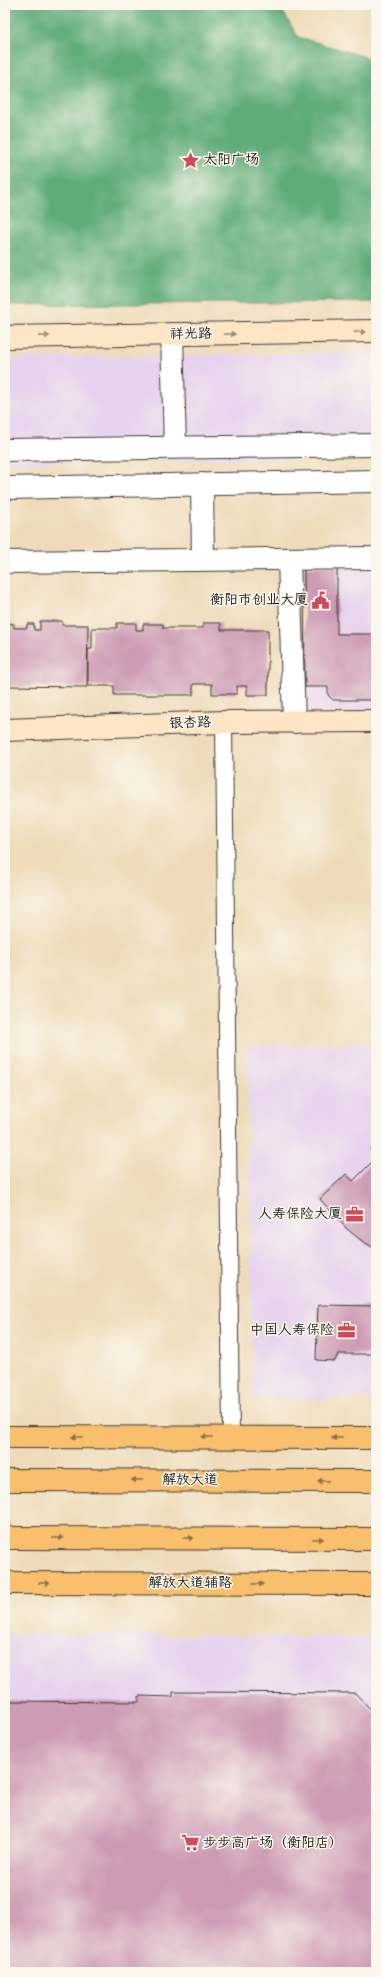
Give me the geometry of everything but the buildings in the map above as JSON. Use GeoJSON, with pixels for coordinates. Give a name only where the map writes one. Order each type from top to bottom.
{"type":"FeatureCollection","features":[{"type":"Feature","properties":{"kind":"main road"},"geometry":{"type":"LineString","coordinates":[[5,1437],[376,1438]]}},
{"type":"Feature","properties":{"kind":"main road","name":"解放大道"},"geometry":{"type":"LineString","coordinates":[[5,1480],[376,1481]]}},
{"type":"Feature","properties":{"kind":"main road"},"geometry":{"type":"LineString","coordinates":[[5,1538],[376,1539]]}},
{"type":"Feature","properties":{"kind":"main road","name":"解放大道辅路"},"geometry":{"type":"LineString","coordinates":[[5,1583],[376,1584]]}},
{"type":"Feature","properties":{"kind":"street","name":"祥光路"},"geometry":{"type":"LineString","coordinates":[[5,337],[376,331]]}},
{"type":"Feature","properties":{"kind":"street"},"geometry":{"type":"LineString","coordinates":[[172,334],[175,447]]}},
{"type":"Feature","properties":{"kind":"street"},"geometry":{"type":"LineString","coordinates":[[5,450],[376,445]]}},
{"type":"Feature","properties":{"kind":"street"},"geometry":{"type":"LineString","coordinates":[[5,488],[376,481]]}},
{"type":"Feature","properties":{"kind":"street"},"geometry":{"type":"LineString","coordinates":[[202,484],[203,560]]}},
{"type":"Feature","properties":{"kind":"street"},"geometry":{"type":"LineString","coordinates":[[5,562],[376,558]]}},
{"type":"Feature","properties":{"kind":"street"},"geometry":{"type":"LineString","coordinates":[[289,559],[294,722]]}},
{"type":"Feature","properties":{"kind":"street","name":"银杏路"},"geometry":{"type":"LineString","coordinates":[[5,730],[224,722],[376,721]]}},
{"type":"Feature","properties":{"kind":"lane"},"geometry":{"type":"LineString","coordinates":[[224,722],[231,1438]]}},
{"type":"Feature","properties":{"kind":"shaded area"},"geometry":{"type":"Polygon","coordinates":[[[376,352],[376,457],[5,463],[5,358],[376,352]]]}},
{"type":"Feature","properties":{"kind":"shaded area","name":"衡阳市创业大厦"},"geometry":{"type":"Polygon","coordinates":[[[376,566],[376,713],[306,713],[304,567],[376,566]]]}},
{"type":"Feature","properties":{"kind":"shaded area"},"geometry":{"type":"Polygon","coordinates":[[[376,1044],[376,1399],[253,1399],[247,1046],[376,1044]]]}},
{"type":"Feature","properties":{"kind":"shaded area","name":"步步高广场（衡阳店）"},"geometry":{"type":"Polygon","coordinates":[[[5,1634],[376,1637],[376,1972],[5,1972],[5,1634]]]}},
{"type":"Feature","properties":{"kind":"green space","name":"太阳广场"},"geometry":{"type":"Polygon","coordinates":[[[5,5],[279,5],[298,37],[376,60],[376,302],[5,305],[5,5]]]}},
{"type":"Feature","properties":{"kind":"place","name":"太阳广场"},"geometry":{"type":"Point","coordinates":[190,160]}},
{"type":"Feature","properties":{"kind":"place","name":"衡阳市创业大厦"},"geometry":{"type":"Point","coordinates":[321,600]}},
{"type":"Feature","properties":{"kind":"place","name":"人寿保险大厦"},"geometry":{"type":"Point","coordinates":[355,1214]}},
{"type":"Feature","properties":{"kind":"place","name":"中国人寿保险"},"geometry":{"type":"Point","coordinates":[347,1330]}},
{"type":"Feature","properties":{"kind":"place","name":"步步高广场（衡阳店）"},"geometry":{"type":"Point","coordinates":[190,1843]}}]}
